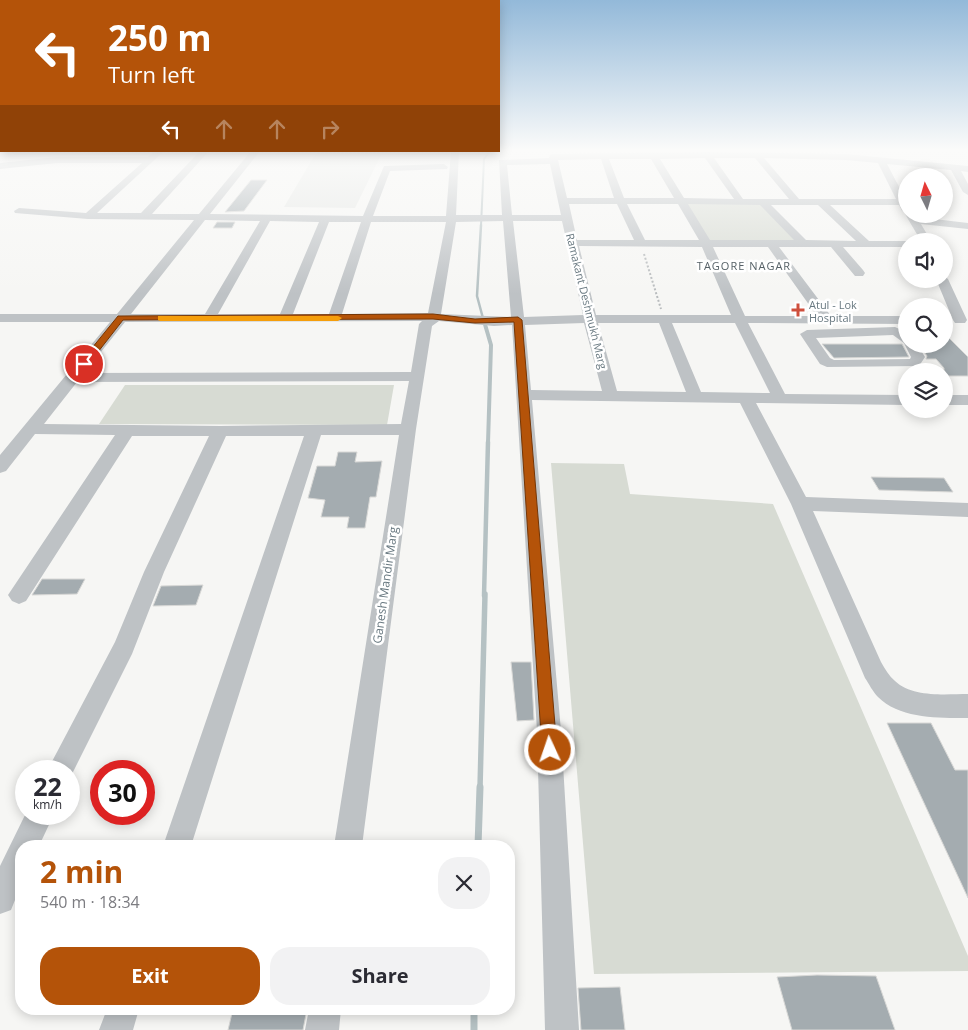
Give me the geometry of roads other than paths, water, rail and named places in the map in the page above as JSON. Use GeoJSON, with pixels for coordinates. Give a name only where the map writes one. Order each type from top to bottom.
{"type":"FeatureCollection","features":[{"type":"Feature","properties":{"kind":"street"},"geometry":{"type":"LineString","coordinates":[[88,216],[108,197]]}},
{"type":"Feature","properties":{"kind":"street"},"geometry":{"type":"LineString","coordinates":[[143,216],[161,197]]}},
{"type":"Feature","properties":{"kind":"street"},"geometry":{"type":"LineString","coordinates":[[0,467],[218,197]]}},
{"type":"Feature","properties":{"kind":"street"},"geometry":{"type":"LineString","coordinates":[[334,318],[376,197]]}},
{"type":"Feature","properties":{"kind":"street"},"geometry":{"type":"LineString","coordinates":[[443,197],[443,222]]}},
{"type":"Feature","properties":{"kind":"street"},"geometry":{"type":"LineString","coordinates":[[427,319],[447,197]]}},
{"type":"Feature","properties":{"kind":"street"},"geometry":{"type":"LineString","coordinates":[[502,197],[502,218],[518,320],[549,731],[562,1030]]}},
{"type":"Feature","properties":{"kind":"street","name":"Ramakant Deshmukh Marg"},"geometry":{"type":"LineString","coordinates":[[562,197],[590,319],[611,396]]}},
{"type":"Feature","properties":{"kind":"street"},"geometry":{"type":"LineString","coordinates":[[619,197],[641,243]]}},
{"type":"Feature","properties":{"kind":"street"},"geometry":{"type":"LineString","coordinates":[[678,197],[706,244],[740,320],[780,399]]}},
{"type":"Feature","properties":{"kind":"street"},"geometry":{"type":"LineString","coordinates":[[737,197],[741,202]]}},
{"type":"Feature","properties":{"kind":"street"},"geometry":{"type":"LineString","coordinates":[[793,197],[797,202]]}},
{"type":"Feature","properties":{"kind":"street"},"geometry":{"type":"LineString","coordinates":[[563,201],[821,202],[898,205]]}},
{"type":"Feature","properties":{"kind":"street"},"geometry":{"type":"LineString","coordinates":[[764,202],[803,244]]}},
{"type":"Feature","properties":{"kind":"street"},"geometry":{"type":"LineString","coordinates":[[821,202],[866,244]]}},
{"type":"Feature","properties":{"kind":"street"},"geometry":{"type":"LineString","coordinates":[[19,211],[88,216],[367,219],[443,222],[472,218],[567,218]]}},
{"type":"Feature","properties":{"kind":"street"},"geometry":{"type":"LineString","coordinates":[[209,318],[267,218]]}},
{"type":"Feature","properties":{"kind":"street"},"geometry":{"type":"LineString","coordinates":[[285,318],[325,219]]}},
{"type":"Feature","properties":{"kind":"street"},"geometry":{"type":"LineString","coordinates":[[949,223],[968,226]]}},
{"type":"Feature","properties":{"kind":"street"},"geometry":{"type":"LineString","coordinates":[[573,243],[898,244]]}},
{"type":"Feature","properties":{"kind":"street"},"geometry":{"type":"LineString","coordinates":[[771,244],[826,320]]}},
{"type":"Feature","properties":{"kind":"street"},"geometry":{"type":"LineString","coordinates":[[834,244],[859,273]]}},
{"type":"Feature","properties":{"kind":"street"},"geometry":{"type":"LineString","coordinates":[[427,319],[426,306],[432,267]]}},
{"type":"Feature","properties":{"kind":"street"},"geometry":{"type":"LineString","coordinates":[[947,288],[964,320]]}},
{"type":"Feature","properties":{"kind":"street"},"geometry":{"type":"LineString","coordinates":[[0,318],[334,318],[494,322],[590,319],[826,320],[898,332]]}},
{"type":"Feature","properties":{"kind":"street","name":"Ganesh Mandir Marg"},"geometry":{"type":"LineString","coordinates":[[349,840],[408,429],[427,319]]}},
{"type":"Feature","properties":{"kind":"street"},"geometry":{"type":"LineString","coordinates":[[664,319],[696,398]]}},
{"type":"Feature","properties":{"kind":"street"},"geometry":{"type":"LineString","coordinates":[[797,320],[825,361],[832,364],[914,364],[918,357],[916,353]]}},
{"type":"Feature","properties":{"kind":"street"},"geometry":{"type":"LineString","coordinates":[[861,325],[898,321]]}},
{"type":"Feature","properties":{"kind":"street"},"geometry":{"type":"LineString","coordinates":[[807,334],[856,334],[861,325]]}},
{"type":"Feature","properties":{"kind":"street"},"geometry":{"type":"LineString","coordinates":[[72,378],[416,376]]}},
{"type":"Feature","properties":{"kind":"street"},"geometry":{"type":"LineString","coordinates":[[524,395],[898,400]]}},
{"type":"Feature","properties":{"kind":"street"},"geometry":{"type":"LineString","coordinates":[[746,399],[800,504],[873,670],[887,690],[902,699],[928,704],[968,706]]}},
{"type":"Feature","properties":{"kind":"street"},"geometry":{"type":"LineString","coordinates":[[953,400],[968,400]]}},
{"type":"Feature","properties":{"kind":"street"},"geometry":{"type":"LineString","coordinates":[[30,430],[128,429],[220,432],[408,429]]}},
{"type":"Feature","properties":{"kind":"street"},"geometry":{"type":"LineString","coordinates":[[19,596],[128,429]]}},
{"type":"Feature","properties":{"kind":"street"},"geometry":{"type":"LineString","coordinates":[[179,840],[314,431]]}},
{"type":"Feature","properties":{"kind":"street"},"geometry":{"type":"LineString","coordinates":[[66,760],[124,648],[154,572],[220,432]]}},
{"type":"Feature","properties":{"kind":"street"},"geometry":{"type":"LineString","coordinates":[[800,504],[968,510]]}},
{"type":"Feature","properties":{"kind":"street"},"geometry":{"type":"LineString","coordinates":[[28,840],[35,825]]}},
{"type":"Feature","properties":{"kind":"street"},"geometry":{"type":"LineString","coordinates":[[0,899],[15,866]]}},
{"type":"Feature","properties":{"kind":"street"},"geometry":{"type":"LineString","coordinates":[[116,1030],[121,1015]]}},
{"type":"Feature","properties":{"kind":"street"},"geometry":{"type":"LineString","coordinates":[[322,1030],[324,1015]]}},
{"type":"Feature","properties":{"kind":"waterway"},"geometry":{"type":"LineString","coordinates":[[481,226],[482,197]]}},
{"type":"Feature","properties":{"kind":"waterway"},"geometry":{"type":"LineString","coordinates":[[481,225],[477,296],[484,322]]}},
{"type":"Feature","properties":{"kind":"waterway"},"geometry":{"type":"LineString","coordinates":[[484,321],[491,345],[488,443]]}},
{"type":"Feature","properties":{"kind":"waterway"},"geometry":{"type":"LineString","coordinates":[[484,596],[488,442]]}},
{"type":"Feature","properties":{"kind":"waterway"},"geometry":{"type":"LineString","coordinates":[[480,788],[485,594]]}},
{"type":"Feature","properties":{"kind":"waterway"},"geometry":{"type":"LineString","coordinates":[[478,840],[480,787]]}},
{"type":"Feature","properties":{"kind":"waterway"},"geometry":{"type":"LineString","coordinates":[[474,1015],[474,1030]]}},
{"type":"Feature","properties":{"kind":"place","name":"Atul - Lok Hospital"},"geometry":{"type":"Point","coordinates":[798,310]}},
{"type":"Feature","properties":{"kind":"district","name":"TAGORE NAGAR"},"geometry":{"type":"Point","coordinates":[744,265]}}]}
